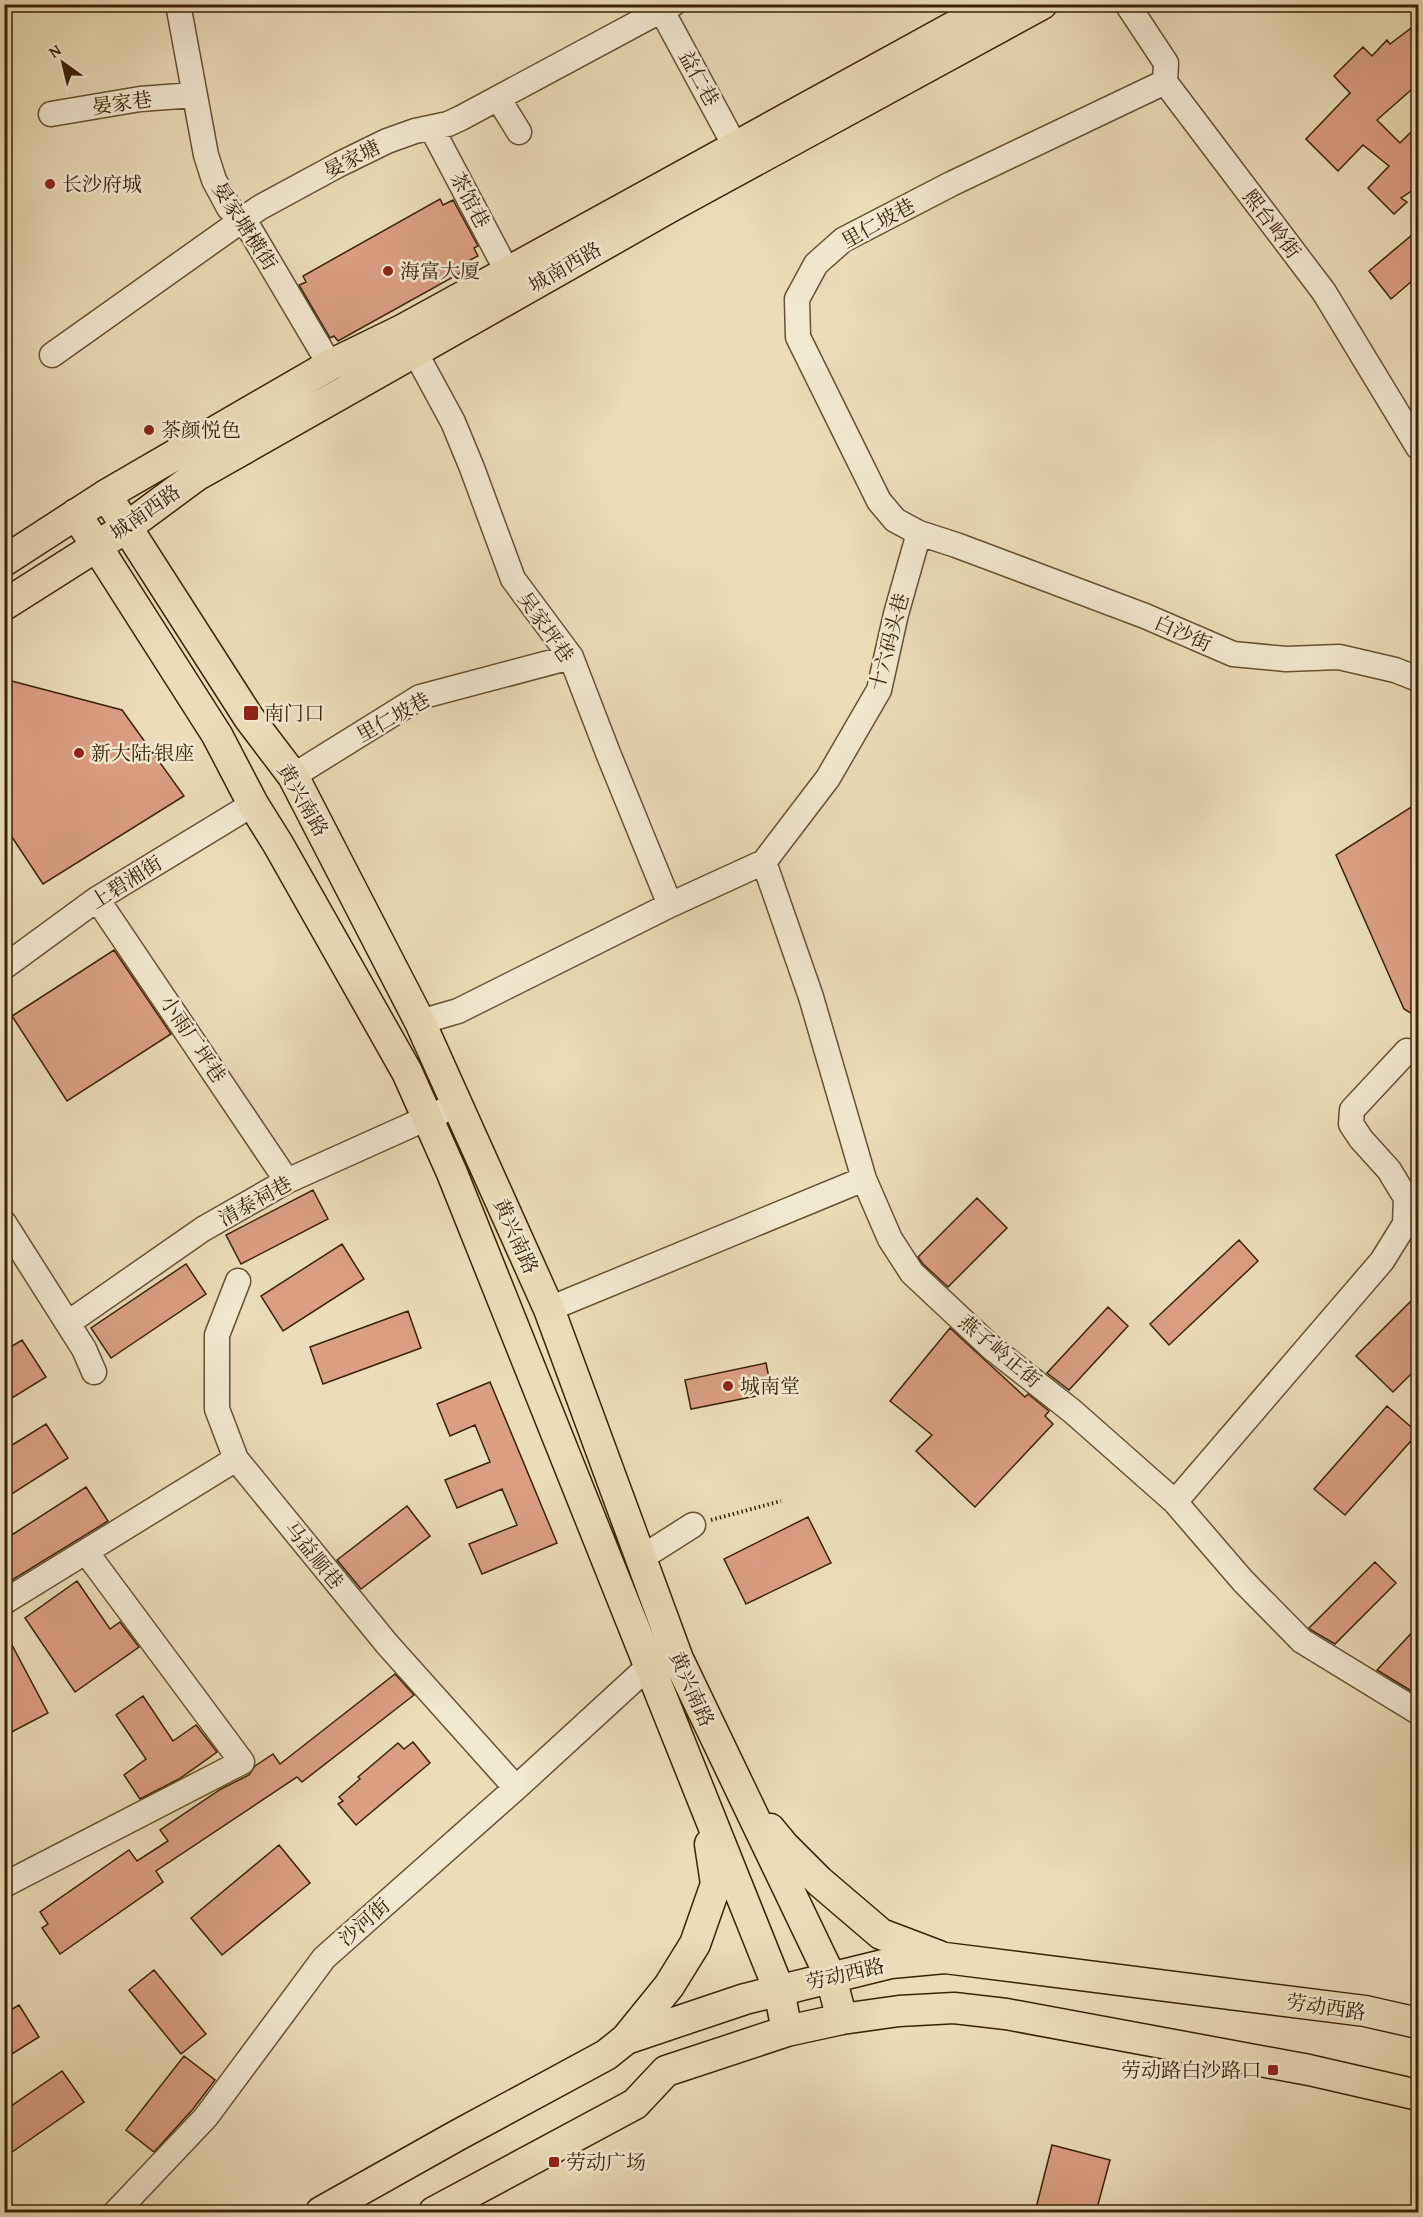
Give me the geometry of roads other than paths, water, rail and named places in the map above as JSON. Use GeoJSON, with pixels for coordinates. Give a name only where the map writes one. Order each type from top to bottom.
{"type":"FeatureCollection","features":[{"type":"Feature","properties":{"kind":"main road","name":"城南西路"},"geometry":{"type":"LineString","coordinates":[[4,561],[106,495],[330,365],[404,329],[996,4]]}},
{"type":"Feature","properties":{"kind":"main road","name":"城南西路"},"geometry":{"type":"LineString","coordinates":[[16,598],[127,527],[196,476],[793,139],[1042,4]]}},
{"type":"Feature","properties":{"kind":"main road"},"geometry":{"type":"LineString","coordinates":[[164,585],[155,551],[159,522],[171,500],[196,476]]}},
{"type":"Feature","properties":{"kind":"main road","name":"黄兴南路"},"geometry":{"type":"LineString","coordinates":[[106,495],[249,717],[293,776],[420,1022],[549,1309],[678,1659],[831,1978],[842,2019]]}},
{"type":"Feature","properties":{"kind":"main road","name":"黄兴南路"},"geometry":{"type":"LineString","coordinates":[[76,514],[217,735],[253,804],[407,1072],[452,1173],[703,1797],[779,1990],[787,2031]]}},
{"type":"Feature","properties":{"kind":"main road"},"geometry":{"type":"LineString","coordinates":[[16,598],[52,581],[82,577],[95,578],[108,583],[132,601]]}},
{"type":"Feature","properties":{"kind":"main road"},"geometry":{"type":"LineString","coordinates":[[740,1791],[790,1853],[881,1934],[945,1958]]}},
{"type":"Feature","properties":{"kind":"main road"},"geometry":{"type":"LineString","coordinates":[[626,2039],[669,1986],[694,1944],[716,1884],[703,1797]]}},
{"type":"Feature","properties":{"kind":"main road","name":"劳动西路"},"geometry":{"type":"LineString","coordinates":[[321,2212],[606,2055],[626,2039],[779,1990],[891,1963],[945,1958],[1353,2010],[1419,2023]]}},
{"type":"Feature","properties":{"kind":"main road"},"geometry":{"type":"LineString","coordinates":[[434,2212],[635,2104],[666,2071],[787,2031],[842,2019],[899,2011],[943,2008],[1006,2014],[1309,2070],[1419,2095]]}},
{"type":"Feature","properties":{"kind":"street","name":"晏家塘横街"},"geometry":{"type":"LineString","coordinates":[[178,4],[204,147],[214,180],[229,208],[243,218],[330,365]]}},
{"type":"Feature","properties":{"kind":"street","name":"熙台岭街"},"geometry":{"type":"LineString","coordinates":[[1127,4],[1166,63],[1165,82],[1324,292],[1419,447]]}},
{"type":"Feature","properties":{"kind":"street","name":"益仁巷"},"geometry":{"type":"LineString","coordinates":[[668,8],[735,146]]}},
{"type":"Feature","properties":{"kind":"street","name":"晏家塘"},"geometry":{"type":"LineString","coordinates":[[52,355],[243,218],[340,164],[387,141],[415,131],[432,129],[461,118],[668,8]]}},
{"type":"Feature","properties":{"kind":"street","name":"里仁坡巷"},"geometry":{"type":"LineString","coordinates":[[956,545],[919,533],[895,520],[879,501],[798,336],[797,299],[816,264],[843,240],[951,184],[1165,82]]}},
{"type":"Feature","properties":{"kind":"street","name":"晏家巷"},"geometry":{"type":"LineString","coordinates":[[51,114],[140,99],[194,95]]}},
{"type":"Feature","properties":{"kind":"street"},"geometry":{"type":"LineString","coordinates":[[498,98],[519,132]]}},
{"type":"Feature","properties":{"kind":"street","name":"茶馆巷"},"geometry":{"type":"LineString","coordinates":[[432,129],[507,271]]}},
{"type":"Feature","properties":{"kind":"street","name":"吴家坪巷"},"geometry":{"type":"LineString","coordinates":[[415,352],[453,422],[513,579],[571,657],[670,905]]}},
{"type":"Feature","properties":{"kind":"street","name":"十六码头巷"},"geometry":{"type":"LineString","coordinates":[[764,862],[828,778],[879,690],[896,614],[919,533]]}},
{"type":"Feature","properties":{"kind":"street","name":"白沙街"},"geometry":{"type":"LineString","coordinates":[[956,545],[1145,616],[1233,654],[1286,659],[1339,657],[1395,670],[1419,679]]}},
{"type":"Feature","properties":{"kind":"street","name":"里仁坡巷"},"geometry":{"type":"LineString","coordinates":[[293,776],[420,697],[571,657]]}},
{"type":"Feature","properties":{"kind":"street","name":"上碧湘街"},"geometry":{"type":"LineString","coordinates":[[4,967],[97,898],[253,804]]}},
{"type":"Feature","properties":{"kind":"street"},"geometry":{"type":"LineString","coordinates":[[420,1022],[458,1011],[670,905],[764,862]]}},
{"type":"Feature","properties":{"kind":"street","name":"燕子岭正街"},"geometry":{"type":"LineString","coordinates":[[764,862],[811,997],[864,1179],[890,1239],[912,1273],[992,1348],[1072,1411],[1175,1502],[1242,1581],[1302,1641],[1419,1712]]}},
{"type":"Feature","properties":{"kind":"street","name":"小雨厂坪巷"},"geometry":{"type":"LineString","coordinates":[[97,898],[287,1181]]}},
{"type":"Feature","properties":{"kind":"street"},"geometry":{"type":"LineString","coordinates":[[1175,1502],[1382,1261],[1405,1224],[1406,1198],[1389,1170],[1361,1139],[1351,1124],[1352,1110],[1407,1051]]}},
{"type":"Feature","properties":{"kind":"street","name":"清泰祠巷"},"geometry":{"type":"LineString","coordinates":[[68,1323],[203,1229],[287,1181],[456,1105]]}},
{"type":"Feature","properties":{"kind":"street"},"geometry":{"type":"LineString","coordinates":[[549,1309],[864,1179]]}},
{"type":"Feature","properties":{"kind":"street"},"geometry":{"type":"LineString","coordinates":[[4,1223],[84,1349],[94,1372]]}},
{"type":"Feature","properties":{"kind":"street","name":"马益顺巷"},"geometry":{"type":"LineString","coordinates":[[238,1281],[217,1335],[218,1409],[236,1458],[387,1644],[516,1788]]}},
{"type":"Feature","properties":{"kind":"street"},"geometry":{"type":"LineString","coordinates":[[4,1602],[236,1458]]}},
{"type":"Feature","properties":{"kind":"street"},"geometry":{"type":"LineString","coordinates":[[641,1558],[693,1525]]}},
{"type":"Feature","properties":{"kind":"street"},"geometry":{"type":"LineString","coordinates":[[4,1885],[242,1762],[86,1552]]}},
{"type":"Feature","properties":{"kind":"street","name":"沙河街"},"geometry":{"type":"LineString","coordinates":[[116,2212],[206,2117],[324,1958],[650,1666]]}},
{"type":"Feature","properties":{"kind":"place","name":"长沙府城"},"geometry":{"type":"Point","coordinates":[50,184]}},
{"type":"Feature","properties":{"kind":"place","name":"海富大厦"},"geometry":{"type":"Point","coordinates":[388,271]}},
{"type":"Feature","properties":{"kind":"place","name":"茶颜悦色"},"geometry":{"type":"Point","coordinates":[149,430]}},
{"type":"Feature","properties":{"kind":"place","name":"南门口"},"geometry":{"type":"Point","coordinates":[251,713]}},
{"type":"Feature","properties":{"kind":"place","name":"新大陆·银座"},"geometry":{"type":"Point","coordinates":[79,753]}},
{"type":"Feature","properties":{"kind":"place","name":"城南堂"},"geometry":{"type":"Point","coordinates":[728,1386]}},
{"type":"Feature","properties":{"kind":"place","name":"劳动路白沙路口"},"geometry":{"type":"Point","coordinates":[1273,2070]}},
{"type":"Feature","properties":{"kind":"place","name":"劳动广场"},"geometry":{"type":"Point","coordinates":[554,2162]}}]}
